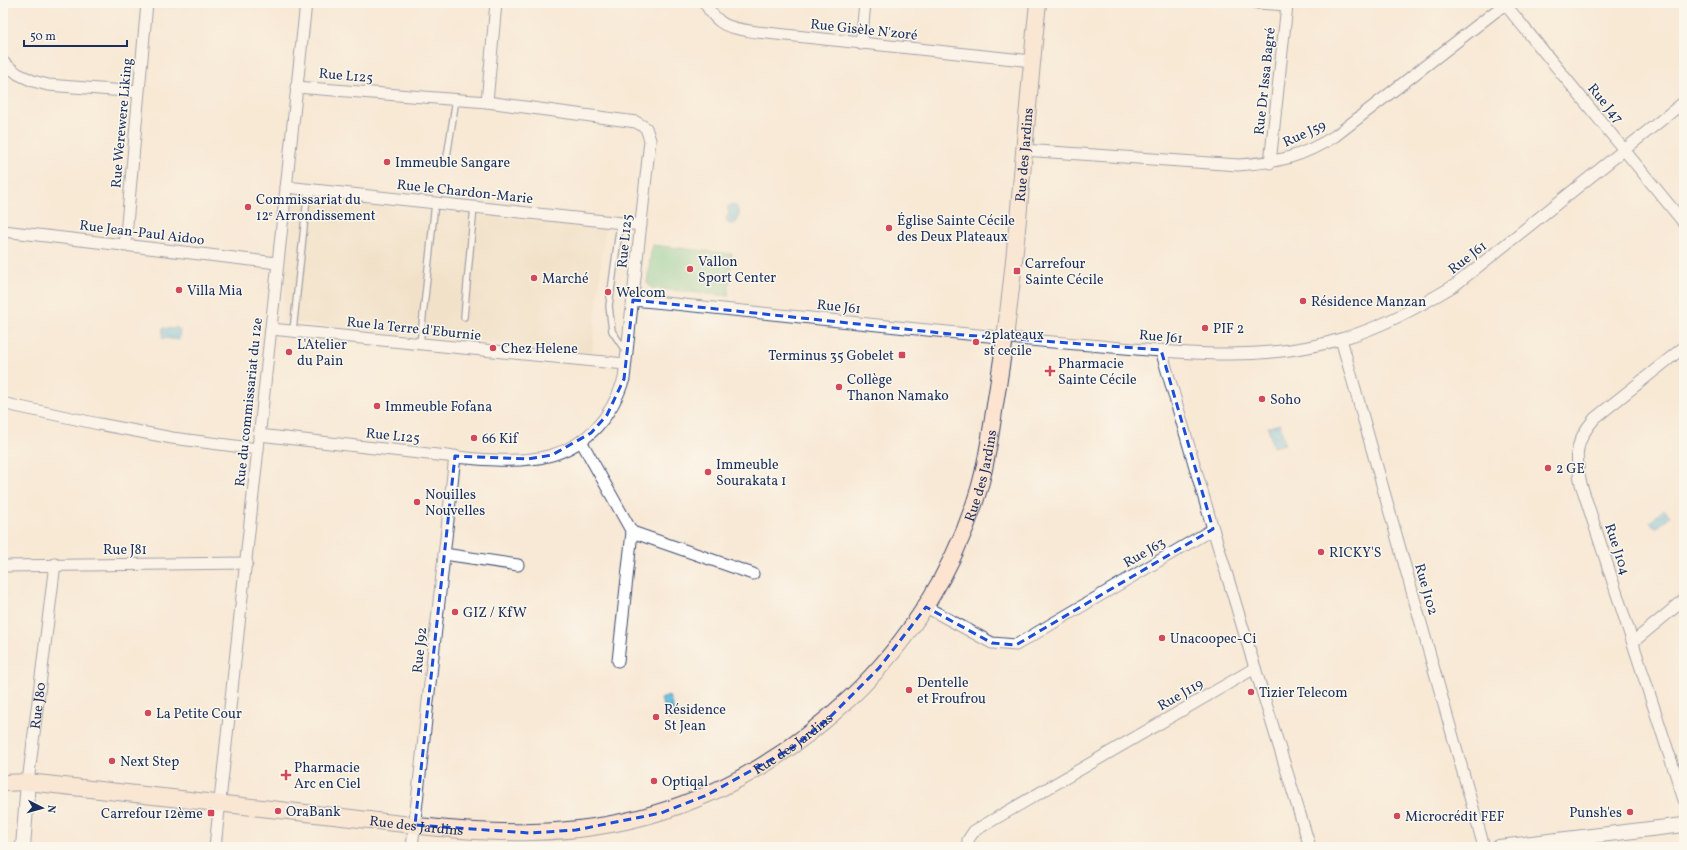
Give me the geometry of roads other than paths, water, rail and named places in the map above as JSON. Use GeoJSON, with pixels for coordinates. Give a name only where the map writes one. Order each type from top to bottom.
{"type":"FeatureCollection","features":[{"type":"Feature","properties":{"kind":"main road","name":"Rue des Jardins"},"geometry":{"type":"LineString","coordinates":[[3,783],[28,782],[415,825],[530,833],[576,830],[620,823],[662,813],[707,795],[751,773],[792,748],[826,721],[879,668],[903,639],[926,607],[953,557],[967,524],[980,486],[989,443],[1006,338],[1017,244],[1023,150],[1038,3]]}},
{"type":"Feature","properties":{"kind":"street","name":"Rue Werewere Liking"},"geometry":{"type":"LineString","coordinates":[[125,246],[147,3]]}},
{"type":"Feature","properties":{"kind":"street","name":"Rue du commissariat du 12e"},"geometry":{"type":"LineString","coordinates":[[215,847],[247,563],[277,263],[306,3]]}},
{"type":"Feature","properties":{"kind":"street"},"geometry":{"type":"LineString","coordinates":[[487,102],[496,3]]}},
{"type":"Feature","properties":{"kind":"street","name":"Rue Gisèle N'zoré"},"geometry":{"type":"LineString","coordinates":[[705,3],[712,15],[728,27],[861,44],[1032,61]]}},
{"type":"Feature","properties":{"kind":"street"},"geometry":{"type":"LineString","coordinates":[[861,44],[865,3]]}},
{"type":"Feature","properties":{"kind":"street"},"geometry":{"type":"LineString","coordinates":[[1257,3],[1288,4]]}},
{"type":"Feature","properties":{"kind":"street","name":"Rue J47"},"geometry":{"type":"LineString","coordinates":[[1505,3],[1684,223]]}},
{"type":"Feature","properties":{"kind":"street","name":"Rue J59"},"geometry":{"type":"LineString","coordinates":[[1023,150],[1238,164],[1270,163],[1295,157],[1317,147],[1335,136],[1505,3]]}},
{"type":"Feature","properties":{"kind":"street","name":"Rue Dr Issa Bagré"},"geometry":{"type":"LineString","coordinates":[[1270,163],[1288,4]]}},
{"type":"Feature","properties":{"kind":"street"},"geometry":{"type":"LineString","coordinates":[[3,62],[23,76],[33,81],[48,85],[138,92]]}},
{"type":"Feature","properties":{"kind":"street","name":"Rue L125"},"geometry":{"type":"LineString","coordinates":[[259,435],[455,456],[528,459],[552,455],[581,441],[592,433],[607,415],[614,403],[624,379],[641,225],[650,140],[646,128],[636,122],[487,102],[296,87]]}},
{"type":"Feature","properties":{"kind":"street","name":"Rue J61"},"geometry":{"type":"LineString","coordinates":[[633,300],[1006,338],[1198,354],[1247,354],[1290,350],[1342,339],[1414,310],[1456,285],[1684,102]]}},
{"type":"Feature","properties":{"kind":"street","name":"Rue le Chardon-Marie"},"geometry":{"type":"LineString","coordinates":[[286,187],[641,225]]}},
{"type":"Feature","properties":{"kind":"street","name":"Rue Jean-Paul Aidoo"},"geometry":{"type":"LineString","coordinates":[[3,231],[277,263]]}},
{"type":"Feature","properties":{"kind":"street","name":"Rue la Terre d'Eburnie"},"geometry":{"type":"LineString","coordinates":[[271,328],[626,364]]}},
{"type":"Feature","properties":{"kind":"street","name":"Rue J102"},"geometry":{"type":"LineString","coordinates":[[1342,339],[1484,847]]}},
{"type":"Feature","properties":{"kind":"street","name":"Rue J104"},"geometry":{"type":"LineString","coordinates":[[1684,347],[1595,418],[1584,431],[1578,444],[1576,462],[1581,484],[1684,800]]}},
{"type":"Feature","properties":{"kind":"street"},"geometry":{"type":"LineString","coordinates":[[1161,350],[1213,529],[1310,847]]}},
{"type":"Feature","properties":{"kind":"street"},"geometry":{"type":"LineString","coordinates":[[6,404],[172,438],[258,449]]}},
{"type":"Feature","properties":{"kind":"street"},"geometry":{"type":"LineString","coordinates":[[581,441],[632,532],[618,661]]}},
{"type":"Feature","properties":{"kind":"street","name":"Rue J92"},"geometry":{"type":"LineString","coordinates":[[412,847],[455,456]]}},
{"type":"Feature","properties":{"kind":"street","name":"Rue J63"},"geometry":{"type":"LineString","coordinates":[[926,607],[992,643],[1016,645],[1213,529]]}},
{"type":"Feature","properties":{"kind":"street"},"geometry":{"type":"LineString","coordinates":[[632,532],[753,574]]}},
{"type":"Feature","properties":{"kind":"street"},"geometry":{"type":"LineString","coordinates":[[444,554],[518,566]]}},
{"type":"Feature","properties":{"kind":"street","name":"Rue J81"},"geometry":{"type":"LineString","coordinates":[[3,566],[55,564],[247,563]]}},
{"type":"Feature","properties":{"kind":"street","name":"Rue J80"},"geometry":{"type":"LineString","coordinates":[[23,847],[28,782],[55,564]]}},
{"type":"Feature","properties":{"kind":"street"},"geometry":{"type":"LineString","coordinates":[[1633,642],[1684,600]]}},
{"type":"Feature","properties":{"kind":"street","name":"Rue J119"},"geometry":{"type":"LineString","coordinates":[[968,847],[968,840],[974,831],[1255,668]]}},
{"type":"Feature","properties":{"kind":"street"},"geometry":{"type":"LineString","coordinates":[[1499,847],[1684,825]]}},
{"type":"Feature","properties":{"kind":"lane"},"geometry":{"type":"LineString","coordinates":[[446,163],[456,99]]}},
{"type":"Feature","properties":{"kind":"lane"},"geometry":{"type":"LineString","coordinates":[[294,331],[308,190]]}},
{"type":"Feature","properties":{"kind":"lane"},"geometry":{"type":"LineString","coordinates":[[420,344],[435,203]]}},
{"type":"Feature","properties":{"kind":"lane"},"geometry":{"type":"LineString","coordinates":[[464,317],[474,207]]}},
{"type":"Feature","properties":{"kind":"lane"},"geometry":{"type":"LineString","coordinates":[[620,223],[609,306],[612,330],[627,353]]}},
{"type":"Feature","properties":{"kind":"water"},"geometry":{"type":"Polygon","coordinates":[[[732,204],[737,207],[739,215],[737,222],[732,224],[728,223],[726,219],[729,213],[727,207],[732,204]]]}},
{"type":"Feature","properties":{"kind":"water"},"geometry":{"type":"Polygon","coordinates":[[[176,327],[180,330],[179,340],[162,338],[163,328],[173,329],[176,327]]]}},
{"type":"Feature","properties":{"kind":"water"},"geometry":{"type":"Polygon","coordinates":[[[1280,424],[1285,444],[1273,447],[1268,427],[1280,424]]]}},
{"type":"Feature","properties":{"kind":"water"},"geometry":{"type":"Polygon","coordinates":[[[1664,509],[1670,516],[1656,529],[1650,522],[1664,509]]]}},
{"type":"Feature","properties":{"kind":"water"},"geometry":{"type":"Polygon","coordinates":[[[669,696],[676,716],[668,719],[661,699],[669,696]]]}},
{"type":"Feature","properties":{"kind":"place","name":"Immeuble Sangare"},"geometry":{"type":"Point","coordinates":[387,162]}},
{"type":"Feature","properties":{"kind":"place","name":"Commissariat du 12ᵉ Arrondissement"},"geometry":{"type":"Point","coordinates":[248,207]}},
{"type":"Feature","properties":{"kind":"place","name":"Église Sainte Cécile des Deux Plateaux"},"geometry":{"type":"Point","coordinates":[889,228]}},
{"type":"Feature","properties":{"kind":"place","name":"Vallon Sport Center"},"geometry":{"type":"Point","coordinates":[690,269]}},
{"type":"Feature","properties":{"kind":"place","name":"Carrefour Sainte Cécile"},"geometry":{"type":"Point","coordinates":[1017,271]}},
{"type":"Feature","properties":{"kind":"place","name":"Marché"},"geometry":{"type":"Point","coordinates":[534,278]}},
{"type":"Feature","properties":{"kind":"place","name":"Villa Mia"},"geometry":{"type":"Point","coordinates":[179,290]}},
{"type":"Feature","properties":{"kind":"place","name":"Welcom"},"geometry":{"type":"Point","coordinates":[608,292]}},
{"type":"Feature","properties":{"kind":"place","name":"Résidence Manzan"},"geometry":{"type":"Point","coordinates":[1303,301]}},
{"type":"Feature","properties":{"kind":"place","name":"PIF 2"},"geometry":{"type":"Point","coordinates":[1205,328]}},
{"type":"Feature","properties":{"kind":"place","name":"2plateaux st cecile"},"geometry":{"type":"Point","coordinates":[976,342]}},
{"type":"Feature","properties":{"kind":"place","name":"Chez Helene"},"geometry":{"type":"Point","coordinates":[493,348]}},
{"type":"Feature","properties":{"kind":"place","name":"L'Atelier du Pain"},"geometry":{"type":"Point","coordinates":[289,352]}},
{"type":"Feature","properties":{"kind":"place","name":"Terminus 35 Gobelet"},"geometry":{"type":"Point","coordinates":[902,355]}},
{"type":"Feature","properties":{"kind":"place","name":"Pharmacie Sainte Cécile"},"geometry":{"type":"Point","coordinates":[1050,371]}},
{"type":"Feature","properties":{"kind":"place","name":"Collège Thanon Namako"},"geometry":{"type":"Point","coordinates":[839,387]}},
{"type":"Feature","properties":{"kind":"place","name":"Soho"},"geometry":{"type":"Point","coordinates":[1262,399]}},
{"type":"Feature","properties":{"kind":"place","name":"Immeuble Fofana"},"geometry":{"type":"Point","coordinates":[377,406]}},
{"type":"Feature","properties":{"kind":"place","name":"66 Kif"},"geometry":{"type":"Point","coordinates":[474,438]}},
{"type":"Feature","properties":{"kind":"place","name":"2 GE"},"geometry":{"type":"Point","coordinates":[1548,468]}},
{"type":"Feature","properties":{"kind":"place","name":"Immeuble Sourakata 1"},"geometry":{"type":"Point","coordinates":[708,472]}},
{"type":"Feature","properties":{"kind":"place","name":"Nouilles Nouvelles"},"geometry":{"type":"Point","coordinates":[417,502]}},
{"type":"Feature","properties":{"kind":"place","name":"RICKY'S"},"geometry":{"type":"Point","coordinates":[1321,552]}},
{"type":"Feature","properties":{"kind":"place","name":"GIZ / KfW"},"geometry":{"type":"Point","coordinates":[455,612]}},
{"type":"Feature","properties":{"kind":"place","name":"Unacoopec-Ci"},"geometry":{"type":"Point","coordinates":[1162,638]}},
{"type":"Feature","properties":{"kind":"place","name":"Dentelle et Froufrou"},"geometry":{"type":"Point","coordinates":[909,690]}},
{"type":"Feature","properties":{"kind":"place","name":"Tizier Telecom"},"geometry":{"type":"Point","coordinates":[1251,692]}},
{"type":"Feature","properties":{"kind":"place","name":"La Petite Cour"},"geometry":{"type":"Point","coordinates":[148,713]}},
{"type":"Feature","properties":{"kind":"place","name":"Résidence St Jean"},"geometry":{"type":"Point","coordinates":[656,717]}},
{"type":"Feature","properties":{"kind":"place","name":"Next Step"},"geometry":{"type":"Point","coordinates":[112,761]}},
{"type":"Feature","properties":{"kind":"place","name":"Pharmacie Arc en Ciel"},"geometry":{"type":"Point","coordinates":[286,775]}},
{"type":"Feature","properties":{"kind":"place","name":"Optiqal"},"geometry":{"type":"Point","coordinates":[654,781]}},
{"type":"Feature","properties":{"kind":"place","name":"OraBank"},"geometry":{"type":"Point","coordinates":[278,811]}},
{"type":"Feature","properties":{"kind":"place","name":"Punsh'es"},"geometry":{"type":"Point","coordinates":[1630,812]}},
{"type":"Feature","properties":{"kind":"place","name":"Carrefour 12ème"},"geometry":{"type":"Point","coordinates":[211,813]}},
{"type":"Feature","properties":{"kind":"place","name":"Microcrédit FEF"},"geometry":{"type":"Point","coordinates":[1397,816]}}]}
